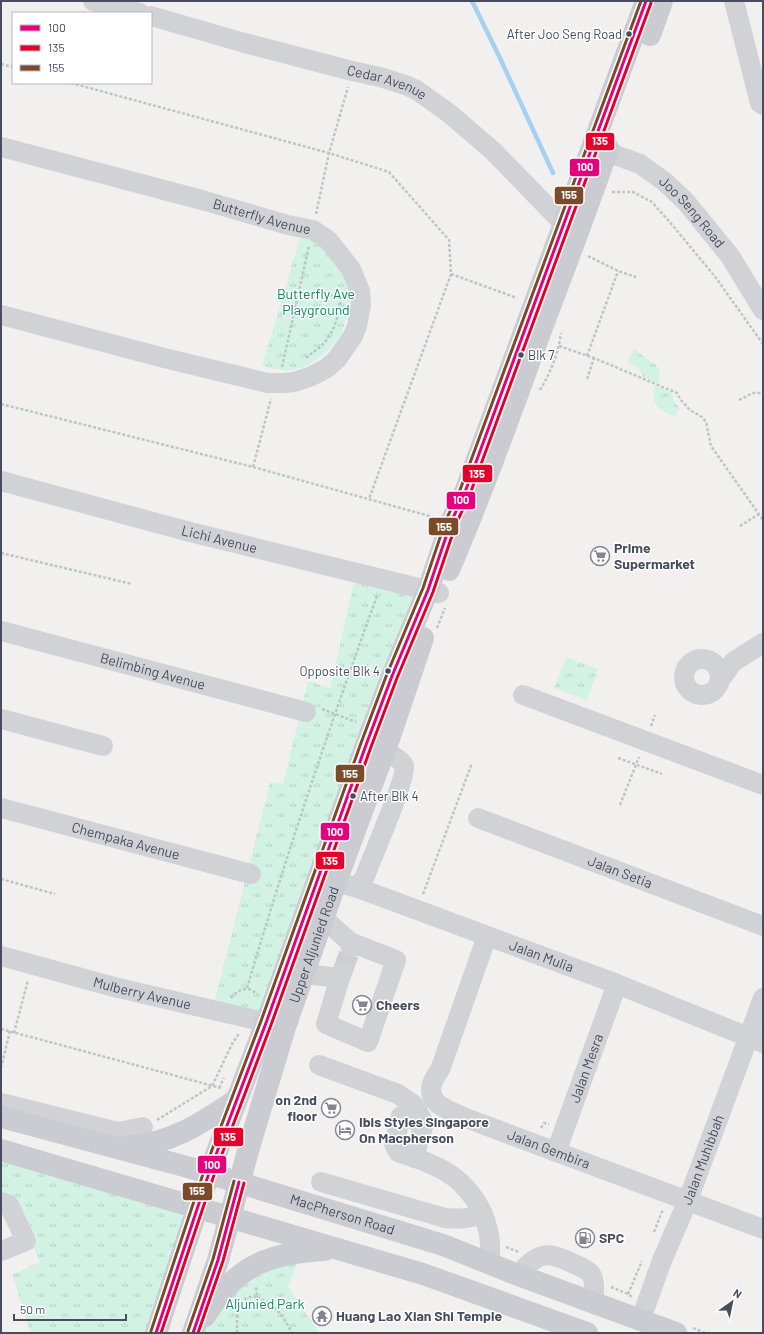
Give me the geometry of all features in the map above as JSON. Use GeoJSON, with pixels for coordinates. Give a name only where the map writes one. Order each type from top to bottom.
{"type":"FeatureCollection","features":[{"type":"Feature","properties":{"kind":"main road","name":"Upper Aljunied Road"},"geometry":{"type":"LineString","coordinates":[[438,596],[451,522],[465,492],[571,227],[600,150],[646,1]]}},
{"type":"Feature","properties":{"kind":"main road","name":"Upper Aljunied Road"},"geometry":{"type":"LineString","coordinates":[[600,150],[617,120],[662,1]]}},
{"type":"Feature","properties":{"kind":"main road","name":"Upper Aljunied Road"},"geometry":{"type":"LineString","coordinates":[[194,1333],[218,1260],[230,1217],[275,1025],[327,879],[392,676],[438,596],[470,520],[573,249],[571,227]]}},
{"type":"Feature","properties":{"kind":"main road","name":"Upper Aljunied Road"},"geometry":{"type":"LineString","coordinates":[[156,1333],[208,1173],[238,1096],[275,1025],[304,974],[324,918],[327,879]]}},
{"type":"Feature","properties":{"kind":"main road"},"geometry":{"type":"LineString","coordinates":[[114,1147],[143,1146],[171,1138],[200,1124],[238,1096]]}},
{"type":"Feature","properties":{"kind":"main road","name":"MacPherson Road"},"geometry":{"type":"LineString","coordinates":[[1,1117],[52,1123],[114,1147],[239,1182],[443,1245],[518,1275],[676,1333]]}},
{"type":"Feature","properties":{"kind":"main road"},"geometry":{"type":"LineString","coordinates":[[4,1153],[230,1217],[430,1276],[587,1333]]}},
{"type":"Feature","properties":{"kind":"main road"},"geometry":{"type":"LineString","coordinates":[[194,1333],[228,1286],[237,1276],[252,1267],[272,1258],[301,1252],[344,1251]]}},
{"type":"Feature","properties":{"kind":"street"},"geometry":{"type":"LineString","coordinates":[[93,1],[136,12]]}},
{"type":"Feature","properties":{"kind":"street"},"geometry":{"type":"LineString","coordinates":[[734,1],[760,103],[763,105]]}},
{"type":"Feature","properties":{"kind":"street","name":"Cedar Avenue"},"geometry":{"type":"LineString","coordinates":[[152,16],[241,42],[380,77],[408,86],[450,114],[492,150],[571,227]]}},
{"type":"Feature","properties":{"kind":"street","name":"Butterfly Avenue"},"geometry":{"type":"LineString","coordinates":[[1,147],[202,200],[288,225],[313,230],[328,240],[351,269],[360,291],[357,326],[354,336],[348,346],[327,368],[312,376],[294,382],[282,376],[268,383],[168,359],[1,315]]}},
{"type":"Feature","properties":{"kind":"street","name":"Joo Seng Road"},"geometry":{"type":"LineString","coordinates":[[600,150],[640,164],[666,182],[686,202],[730,256],[763,310]]}},
{"type":"Feature","properties":{"kind":"street","name":"Lichi Avenue"},"geometry":{"type":"LineString","coordinates":[[1,481],[190,532],[384,579],[438,596]]}},
{"type":"Feature","properties":{"kind":"street","name":"Belimbing Avenue"},"geometry":{"type":"LineString","coordinates":[[1,631],[306,712]]}},
{"type":"Feature","properties":{"kind":"street"},"geometry":{"type":"LineString","coordinates":[[722,668],[763,643]]}},
{"type":"Feature","properties":{"kind":"street"},"geometry":{"type":"LineString","coordinates":[[523,695],[763,786]]}},
{"type":"Feature","properties":{"kind":"street"},"geometry":{"type":"LineString","coordinates":[[1,719],[103,746]]}},
{"type":"Feature","properties":{"kind":"street"},"geometry":{"type":"LineString","coordinates":[[358,888],[365,876],[405,772],[403,764],[371,740]]}},
{"type":"Feature","properties":{"kind":"street","name":"Chempaka Avenue"},"geometry":{"type":"LineString","coordinates":[[1,808],[251,874]]}},
{"type":"Feature","properties":{"kind":"street","name":"Jalan Setia"},"geometry":{"type":"LineString","coordinates":[[478,818],[763,926]]}},
{"type":"Feature","properties":{"kind":"street","name":"Jalan Mulia"},"geometry":{"type":"LineString","coordinates":[[327,879],[358,888],[617,984],[756,1040]]}},
{"type":"Feature","properties":{"kind":"street"},"geometry":{"type":"LineString","coordinates":[[304,974],[341,976],[326,1024],[368,1042],[396,960],[351,945],[324,918]]}},
{"type":"Feature","properties":{"kind":"street","name":"Jalan Gembira"},"geometry":{"type":"LineString","coordinates":[[487,936],[441,1067],[432,1084],[432,1097],[438,1104],[446,1109],[556,1152],[763,1228]]}},
{"type":"Feature","properties":{"kind":"street","name":"Mulberry Avenue"},"geometry":{"type":"LineString","coordinates":[[1,956],[114,986],[275,1025]]}},
{"type":"Feature","properties":{"kind":"street","name":"Jalan Mesra"},"geometry":{"type":"LineString","coordinates":[[556,1152],[617,984]]}},
{"type":"Feature","properties":{"kind":"street","name":"Jalan Muhibbah"},"geometry":{"type":"LineString","coordinates":[[641,1319],[661,1263],[756,1040],[763,998]]}},
{"type":"Feature","properties":{"kind":"street"},"geometry":{"type":"LineString","coordinates":[[319,1065],[398,1094],[414,1105],[424,1123],[414,1158],[436,1166],[451,1174],[475,1199],[483,1214],[488,1230],[491,1247],[490,1264]]}},
{"type":"Feature","properties":{"kind":"street"},"geometry":{"type":"LineString","coordinates":[[1,1103],[52,1123],[118,1132],[143,1127]]}},
{"type":"Feature","properties":{"kind":"street"},"geometry":{"type":"LineString","coordinates":[[321,1182],[445,1218],[473,1218],[483,1214]]}},
{"type":"Feature","properties":{"kind":"street"},"geometry":{"type":"LineString","coordinates":[[1,1202],[9,1205],[26,1241],[1,1251]]}},
{"type":"Feature","properties":{"kind":"street"},"geometry":{"type":"LineString","coordinates":[[518,1275],[532,1260],[546,1255],[556,1256],[582,1268],[591,1274],[593,1280],[594,1302]]}},
{"type":"Feature","properties":{"kind":"path"},"geometry":{"type":"LineString","coordinates":[[1,64],[12,67]]}},
{"type":"Feature","properties":{"kind":"path"},"geometry":{"type":"LineString","coordinates":[[253,467],[282,376],[329,153],[352,71]]}},
{"type":"Feature","properties":{"kind":"path"},"geometry":{"type":"LineString","coordinates":[[75,84],[329,153],[389,172],[449,240],[451,274],[369,499]]}},
{"type":"Feature","properties":{"kind":"path"},"geometry":{"type":"LineString","coordinates":[[609,198],[612,191],[633,192],[652,202],[716,278],[763,344]]}},
{"type":"Feature","properties":{"kind":"path"},"geometry":{"type":"LineString","coordinates":[[584,254],[618,271],[636,277]]}},
{"type":"Feature","properties":{"kind":"path"},"geometry":{"type":"LineString","coordinates":[[587,356],[618,271]]}},
{"type":"Feature","properties":{"kind":"path"},"geometry":{"type":"LineString","coordinates":[[451,274],[524,300]]}},
{"type":"Feature","properties":{"kind":"path"},"geometry":{"type":"LineString","coordinates":[[302,362],[324,343],[332,330],[338,313],[341,294],[340,288]]}},
{"type":"Feature","properties":{"kind":"path"},"geometry":{"type":"LineString","coordinates":[[536,395],[549,375],[559,346],[561,332]]}},
{"type":"Feature","properties":{"kind":"path"},"geometry":{"type":"LineString","coordinates":[[559,346],[594,358],[677,393],[690,410],[702,417],[706,422],[711,446],[763,520]]}},
{"type":"Feature","properties":{"kind":"path"},"geometry":{"type":"LineString","coordinates":[[587,379],[594,358]]}},
{"type":"Feature","properties":{"kind":"path"},"geometry":{"type":"LineString","coordinates":[[739,400],[753,393],[763,393]]}},
{"type":"Feature","properties":{"kind":"path"},"geometry":{"type":"LineString","coordinates":[[1,404],[253,467],[451,522]]}},
{"type":"Feature","properties":{"kind":"path"},"geometry":{"type":"LineString","coordinates":[[740,526],[759,514]]}},
{"type":"Feature","properties":{"kind":"path"},"geometry":{"type":"LineString","coordinates":[[1,553],[132,584]]}},
{"type":"Feature","properties":{"kind":"path"},"geometry":{"type":"LineString","coordinates":[[247,988],[273,901],[334,714],[384,579]]}},
{"type":"Feature","properties":{"kind":"path"},"geometry":{"type":"LineString","coordinates":[[435,634],[438,596]]}},
{"type":"Feature","properties":{"kind":"path"},"geometry":{"type":"LineString","coordinates":[[306,712],[320,709],[334,714],[371,740]]}},
{"type":"Feature","properties":{"kind":"path"},"geometry":{"type":"LineString","coordinates":[[620,805],[655,715]]}},
{"type":"Feature","properties":{"kind":"path"},"geometry":{"type":"LineString","coordinates":[[618,758],[662,774]]}},
{"type":"Feature","properties":{"kind":"path"},"geometry":{"type":"LineString","coordinates":[[421,899],[472,763]]}},
{"type":"Feature","properties":{"kind":"path"},"geometry":{"type":"LineString","coordinates":[[1,879],[55,894]]}},
{"type":"Feature","properties":{"kind":"path"},"geometry":{"type":"LineString","coordinates":[[14,1032],[32,964]]}},
{"type":"Feature","properties":{"kind":"path"},"geometry":{"type":"LineString","coordinates":[[1,1029],[212,1086],[238,1096]]}},
{"type":"Feature","properties":{"kind":"path"},"geometry":{"type":"LineString","coordinates":[[1,1068],[10,1031]]}},
{"type":"Feature","properties":{"kind":"path"},"geometry":{"type":"LineString","coordinates":[[143,1127],[212,1086],[233,1042],[240,1033]]}},
{"type":"Feature","properties":{"kind":"path"},"geometry":{"type":"LineString","coordinates":[[255,1284],[257,1296]]}},
{"type":"Feature","properties":{"kind":"path"},"geometry":{"type":"LineString","coordinates":[[236,1333],[241,1303],[246,1298],[252,1296],[257,1296],[277,1309],[292,1333]]}},
{"type":"Feature","properties":{"kind":"green space","name":"Butterfly Ave Playground"},"geometry":{"type":"Polygon","coordinates":[[[301,235],[321,244],[347,280],[351,302],[341,335],[323,355],[304,367],[287,371],[262,366],[301,235]]]}},
{"type":"Feature","properties":{"kind":"green space"},"geometry":{"type":"Polygon","coordinates":[[[634,348],[658,367],[660,378],[658,383],[643,377],[638,368],[628,363],[634,348]]]}},
{"type":"Feature","properties":{"kind":"green space"},"geometry":{"type":"Polygon","coordinates":[[[655,386],[672,392],[674,401],[680,408],[675,416],[664,412],[654,402],[653,392],[655,386]]]}},
{"type":"Feature","properties":{"kind":"green space"},"geometry":{"type":"Polygon","coordinates":[[[356,574],[419,591],[265,1013],[215,1000],[270,782],[283,784],[308,681],[330,688],[356,574]]]}},
{"type":"Feature","properties":{"kind":"green space"},"geometry":{"type":"Polygon","coordinates":[[[566,657],[598,669],[587,700],[554,688],[566,657]]]}},
{"type":"Feature","properties":{"kind":"green space"},"geometry":{"type":"Polygon","coordinates":[[[10,1159],[178,1210],[185,1223],[150,1333],[31,1333],[12,1275],[40,1262],[10,1199],[1,1196],[1,1162],[10,1159]]]}},
{"type":"Feature","properties":{"kind":"green space","name":"Aljunied Park"},"geometry":{"type":"Polygon","coordinates":[[[297,1262],[288,1287],[319,1333],[201,1333],[244,1284],[262,1273],[297,1262]]]}},
{"type":"Feature","properties":{"kind":"waterway"},"geometry":{"type":"LineString","coordinates":[[472,1],[553,173]]}},
{"type":"Feature","properties":{"kind":"tunnel"},"geometry":{"type":"LineString","coordinates":[[342,973],[351,948]]}},
{"type":"Feature","properties":{"kind":"transit line","name":"155"},"geometry":{"type":"LineString","coordinates":[[151,1331],[204,1171],[261,1021],[361,743],[387,674],[423,588],[446,520],[460,490],[641,1]]}},
{"type":"Feature","properties":{"kind":"transit line","name":"100"},"geometry":{"type":"LineString","coordinates":[[156,1333],[209,1173],[266,1023],[366,745],[392,676],[428,590],[451,522],[465,492],[646,1]]}},
{"type":"Feature","properties":{"kind":"transit line","name":"135"},"geometry":{"type":"LineString","coordinates":[[161,1333],[214,1175],[271,1025],[371,747],[397,678],[433,592],[456,524],[470,494],[651,3]]}},
{"type":"Feature","properties":{"kind":"transit line","name":"155"},"geometry":{"type":"LineString","coordinates":[[188,1331],[213,1259],[234,1181]]}},
{"type":"Feature","properties":{"kind":"transit line","name":"100"},"geometry":{"type":"LineString","coordinates":[[193,1333],[218,1260],[239,1182]]}},
{"type":"Feature","properties":{"kind":"transit line","name":"135"},"geometry":{"type":"LineString","coordinates":[[198,1333],[223,1261],[244,1183]]}},
{"type":"Feature","properties":{"kind":"place","name":"After Joo Seng Road"},"geometry":{"type":"Point","coordinates":[629,34]}},
{"type":"Feature","properties":{"kind":"place","name":"Blk 7"},"geometry":{"type":"Point","coordinates":[521,355]}},
{"type":"Feature","properties":{"kind":"place","name":"Prime Supermarket"},"geometry":{"type":"Point","coordinates":[600,556]}},
{"type":"Feature","properties":{"kind":"place","name":"Opposite Blk 4"},"geometry":{"type":"Point","coordinates":[388,671]}},
{"type":"Feature","properties":{"kind":"place","name":"After Blk 4"},"geometry":{"type":"Point","coordinates":[353,796]}},
{"type":"Feature","properties":{"kind":"place","name":"Cheers"},"geometry":{"type":"Point","coordinates":[362,1005]}},
{"type":"Feature","properties":{"kind":"place","name":"on 2nd floor"},"geometry":{"type":"Point","coordinates":[331,1108]}},
{"type":"Feature","properties":{"kind":"place","name":"Ibis Styles Singapore On Macpherson"},"geometry":{"type":"Point","coordinates":[345,1130]}},
{"type":"Feature","properties":{"kind":"place","name":"SPC"},"geometry":{"type":"Point","coordinates":[585,1238]}},
{"type":"Feature","properties":{"kind":"place","name":"Huang Lao Xian Shi Temple"},"geometry":{"type":"Point","coordinates":[322,1316]}}]}
